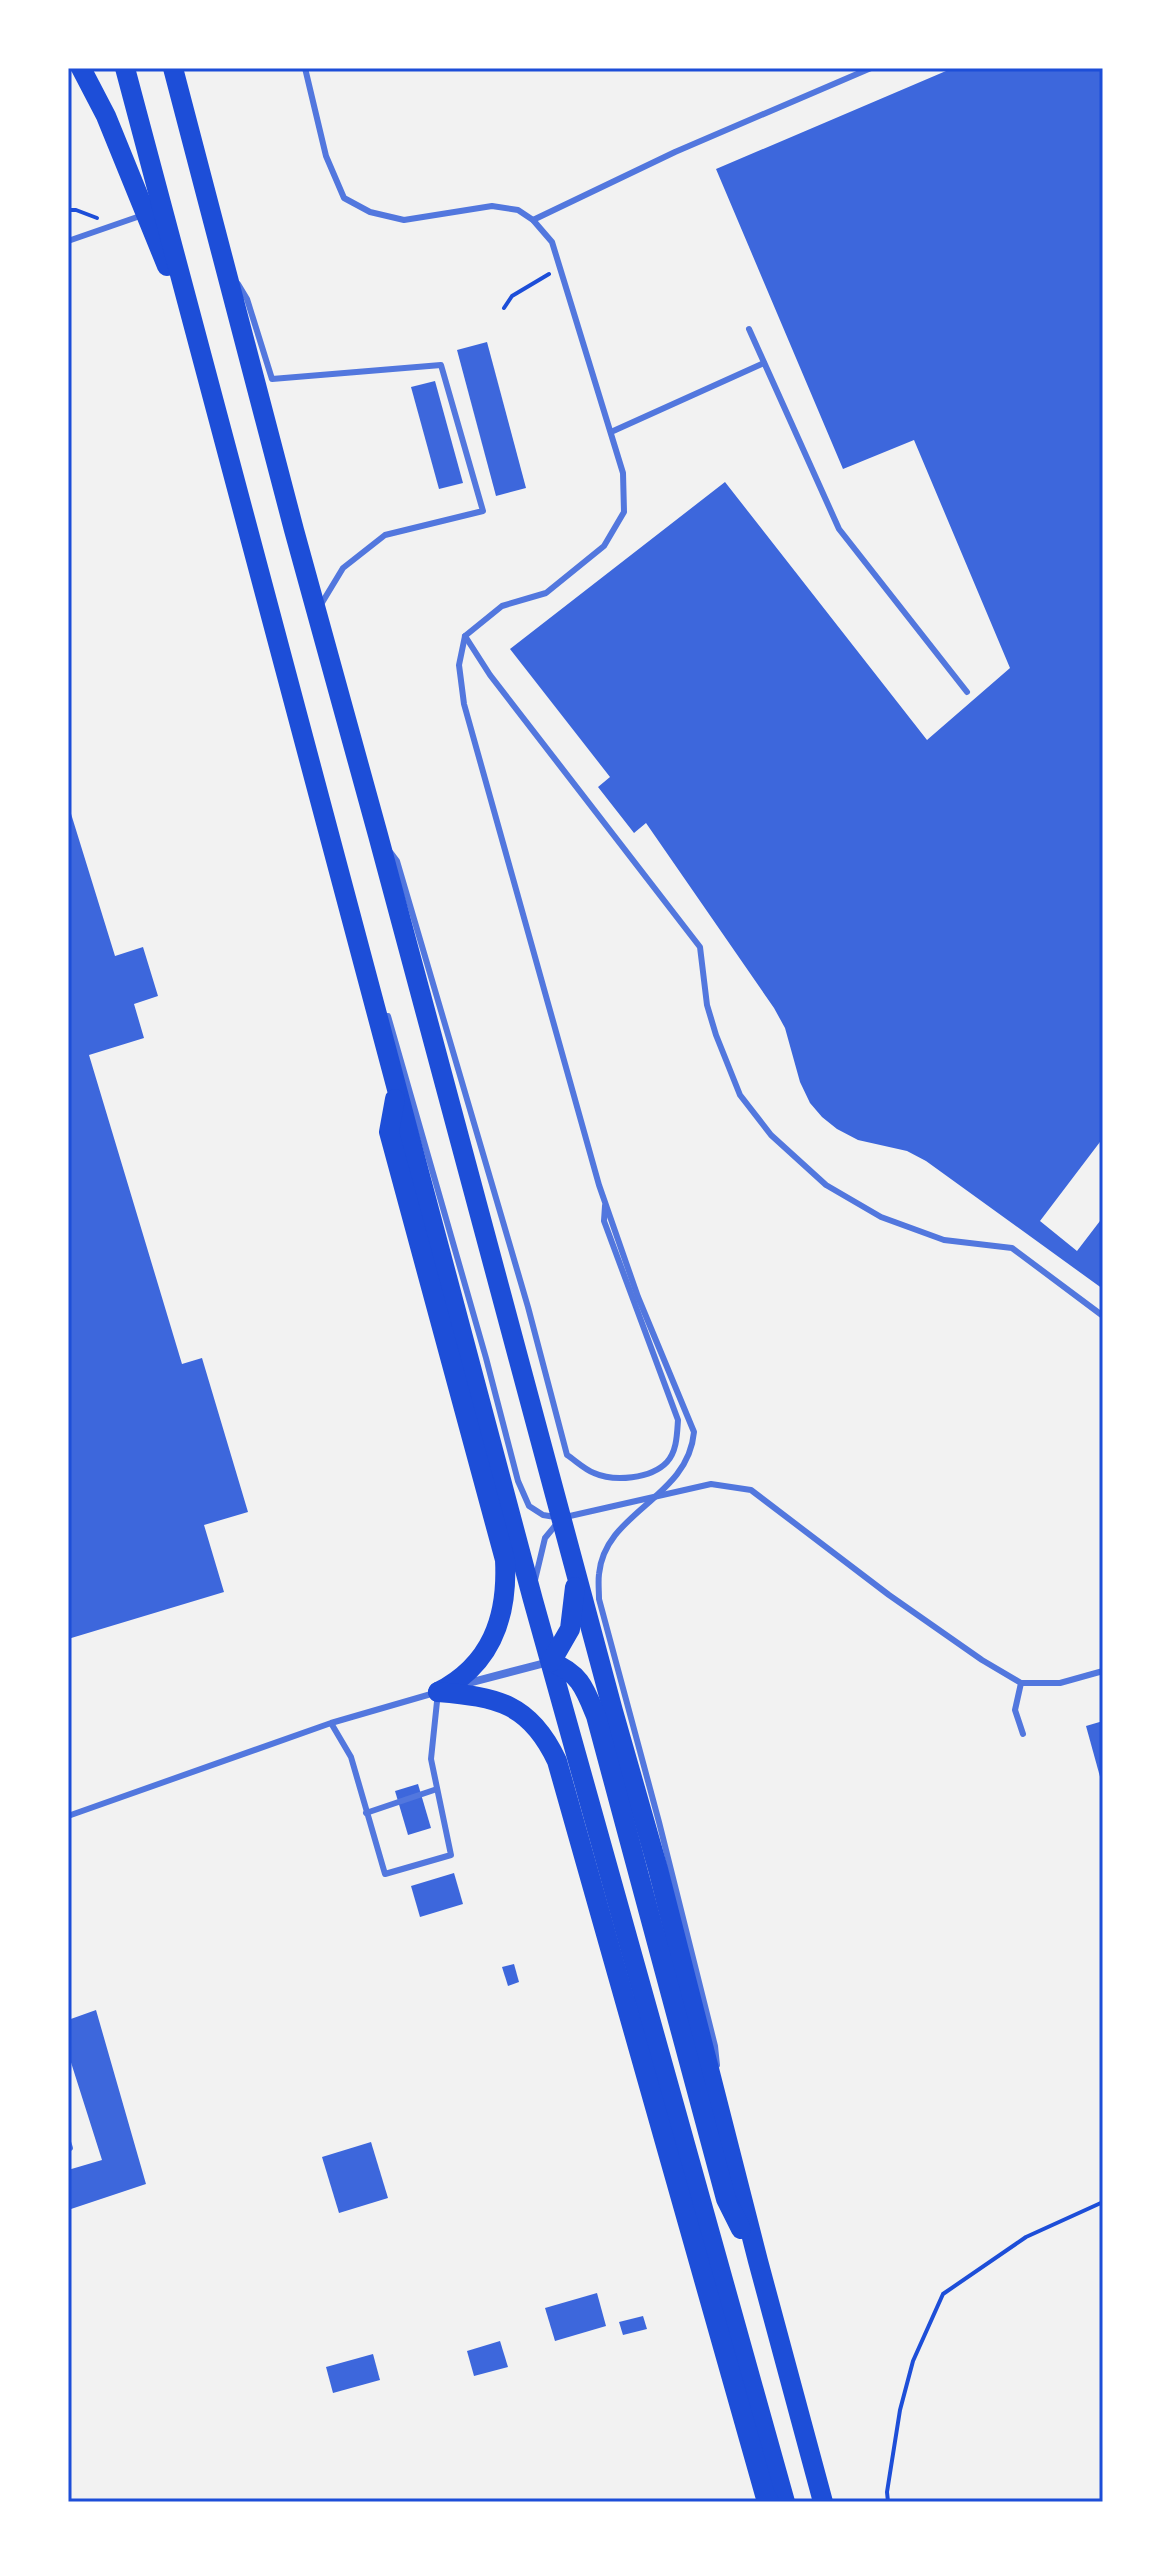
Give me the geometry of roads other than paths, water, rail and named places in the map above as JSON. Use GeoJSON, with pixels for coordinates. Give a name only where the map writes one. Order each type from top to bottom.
{"type":"FeatureCollection","features":[{"type":"Feature","properties":{"kind":"main road"},"geometry":{"type":"LineString","coordinates":[[81,68],[106,116],[205,367]]}},
{"type":"Feature","properties":{"kind":"main road"},"geometry":{"type":"LineString","coordinates":[[125,68],[533,1600],[785,2502]]}},
{"type":"Feature","properties":{"kind":"main road"},"geometry":{"type":"LineString","coordinates":[[173,68],[316,613],[658,1869],[823,2502]]}},
{"type":"Feature","properties":{"kind":"main road"},"geometry":{"type":"LineString","coordinates":[[185,68],[218,203],[224,260]]}},
{"type":"Feature","properties":{"kind":"main road"},"geometry":{"type":"LineString","coordinates":[[396,1092],[389,1132],[501,1546],[505,1571],[506,1599],[491,1642],[456,1683],[438,1692]]}},
{"type":"Feature","properties":{"kind":"main road"},"geometry":{"type":"LineString","coordinates":[[551,1662],[570,1629],[576,1576]]}},
{"type":"Feature","properties":{"kind":"main road"},"geometry":{"type":"LineString","coordinates":[[551,1662],[575,1675],[596,1716],[726,2199],[758,2261]]}},
{"type":"Feature","properties":{"kind":"main road"},"geometry":{"type":"LineString","coordinates":[[438,1692],[481,1695],[505,1704],[532,1721],[545,1736],[557,1761],[769,2502]]}},
{"type":"Feature","properties":{"kind":"street"},"geometry":{"type":"LineString","coordinates":[[438,1692],[551,1662]]}},
{"type":"Feature","properties":{"kind":"lane"},"geometry":{"type":"LineString","coordinates":[[305,68],[326,156],[344,198],[357,207],[404,220],[492,206],[518,210],[533,220],[552,242],[623,473],[624,512],[604,546],[546,593],[502,606],[465,636],[459,665],[464,704],[605,1203],[638,1297],[694,1432],[692,1451],[662,1494],[618,1530],[608,1547],[599,1572],[599,1599],[715,2046],[722,2117]]}},
{"type":"Feature","properties":{"kind":"lane"},"geometry":{"type":"LineString","coordinates":[[533,220],[675,152],[871,68]]}},
{"type":"Feature","properties":{"kind":"lane"},"geometry":{"type":"LineString","coordinates":[[68,241],[146,213]]}},
{"type":"Feature","properties":{"kind":"lane"},"geometry":{"type":"LineString","coordinates":[[224,260],[247,299],[272,379],[441,365],[483,511],[385,535],[343,568],[316,613]]}},
{"type":"Feature","properties":{"kind":"lane"},"geometry":{"type":"LineString","coordinates":[[749,329],[839,529],[967,692]]}},
{"type":"Feature","properties":{"kind":"lane"},"geometry":{"type":"LineString","coordinates":[[611,432],[764,363]]}},
{"type":"Feature","properties":{"kind":"lane"},"geometry":{"type":"LineString","coordinates":[[465,636],[498,686],[700,947],[707,1005],[716,1035],[740,1095],[771,1135],[826,1185],[881,1217],[944,1240],[1012,1248],[1103,1316]]}},
{"type":"Feature","properties":{"kind":"lane"},"geometry":{"type":"LineString","coordinates":[[378,835],[397,861],[528,1307],[567,1455],[595,1474],[624,1477],[649,1474],[667,1462],[677,1441],[678,1420],[604,1221],[605,1203]]}},
{"type":"Feature","properties":{"kind":"lane"},"geometry":{"type":"LineString","coordinates":[[334,854],[347,876],[373,966]]}},
{"type":"Feature","properties":{"kind":"lane"},"geometry":{"type":"LineString","coordinates":[[386,1012],[482,1343],[518,1481],[529,1506],[543,1515],[561,1518],[711,1484],[751,1490],[889,1595],[982,1660],[1021,1683],[1060,1683],[1103,1671]]}},
{"type":"Feature","properties":{"kind":"lane"},"geometry":{"type":"LineString","coordinates":[[533,1600],[545,1538],[561,1518]]}},
{"type":"Feature","properties":{"kind":"lane"},"geometry":{"type":"LineString","coordinates":[[1021,1683],[1015,1710],[1023,1734]]}},
{"type":"Feature","properties":{"kind":"lane"},"geometry":{"type":"LineString","coordinates":[[68,1816],[331,1723],[438,1692],[431,1759],[451,1855],[385,1874],[351,1757],[331,1723]]}},
{"type":"Feature","properties":{"kind":"lane"},"geometry":{"type":"LineString","coordinates":[[366,1813],[437,1789]]}},
{"type":"Feature","properties":{"kind":"lane"},"geometry":{"type":"LineString","coordinates":[[68,2142],[68,2149]]}}]}
